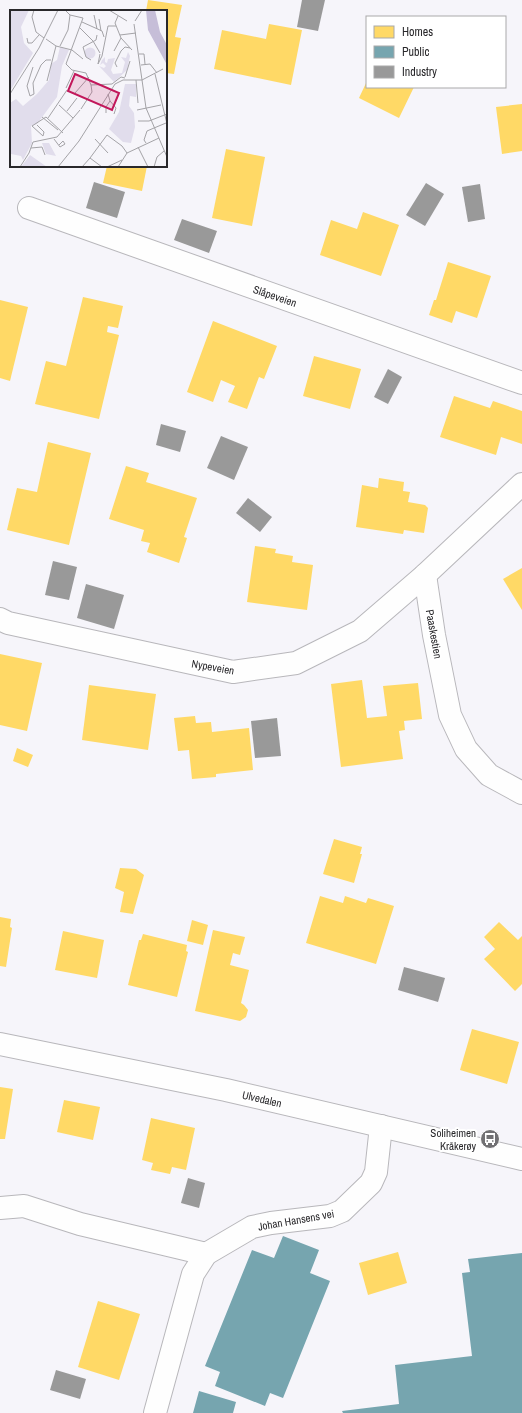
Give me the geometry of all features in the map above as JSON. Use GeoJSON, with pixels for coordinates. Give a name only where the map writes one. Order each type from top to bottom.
{"type":"FeatureCollection","features":[{"type":"Feature","properties":{"kind":"street","name":"Slåpeveien"},"geometry":{"type":"LineString","coordinates":[[29,208],[522,383]]}},
{"type":"Feature","properties":{"kind":"street"},"geometry":{"type":"LineString","coordinates":[[425,575],[522,484]]}},
{"type":"Feature","properties":{"kind":"street","name":"Nypeveien"},"geometry":{"type":"LineString","coordinates":[[0,620],[15,625],[234,672],[296,663],[360,631],[425,575]]}},
{"type":"Feature","properties":{"kind":"street","name":"Paaskestien"},"geometry":{"type":"LineString","coordinates":[[425,575],[434,635],[450,715],[466,749],[489,775],[522,793]]}},
{"type":"Feature","properties":{"kind":"street","name":"Ulvedalen"},"geometry":{"type":"LineString","coordinates":[[0,1044],[226,1090],[522,1159]]}},
{"type":"Feature","properties":{"kind":"street","name":"Johan Hansens vei"},"geometry":{"type":"LineString","coordinates":[[155,1413],[193,1274],[206,1254],[252,1227],[271,1223],[330,1216],[342,1210],[371,1183],[376,1172],[381,1126]]}},
{"type":"Feature","properties":{"kind":"street"},"geometry":{"type":"LineString","coordinates":[[0,1208],[24,1206],[80,1224],[206,1254]]}},
{"type":"Feature","properties":{"kind":"building: Homes"},"geometry":{"type":"Polygon","coordinates":[[[148,0],[182,5],[175,37],[181,38],[174,74],[167,73],[167,10],[146,10],[148,0]]]}},
{"type":"Feature","properties":{"kind":"building: Homes"},"geometry":{"type":"Polygon","coordinates":[[[269,24],[302,30],[291,85],[214,69],[222,30],[266,39],[269,24]]]}},
{"type":"Feature","properties":{"kind":"building: Homes"},"geometry":{"type":"Polygon","coordinates":[[[366,83],[366,88],[414,88],[399,118],[359,98],[366,83]]]}},
{"type":"Feature","properties":{"kind":"building: Homes"},"geometry":{"type":"Polygon","coordinates":[[[522,104],[522,151],[502,154],[496,107],[522,104]]]}},
{"type":"Feature","properties":{"kind":"building: Homes"},"geometry":{"type":"Polygon","coordinates":[[[226,149],[265,157],[252,226],[212,218],[226,149]]]}},
{"type":"Feature","properties":{"kind":"building: Homes"},"geometry":{"type":"Polygon","coordinates":[[[107,167],[147,167],[142,191],[103,183],[107,167]]]}},
{"type":"Feature","properties":{"kind":"building: Homes"},"geometry":{"type":"Polygon","coordinates":[[[363,212],[399,225],[381,276],[320,255],[331,220],[357,229],[363,212]]]}},
{"type":"Feature","properties":{"kind":"building: Homes"},"geometry":{"type":"Polygon","coordinates":[[[448,262],[491,276],[477,318],[456,311],[452,323],[429,315],[434,300],[436,300],[448,262]]]}},
{"type":"Feature","properties":{"kind":"building: Homes"},"geometry":{"type":"Polygon","coordinates":[[[83,297],[123,306],[118,328],[108,326],[107,332],[119,335],[99,419],[35,404],[46,361],[66,366],[83,297]]]}},
{"type":"Feature","properties":{"kind":"building: Homes"},"geometry":{"type":"Polygon","coordinates":[[[0,300],[28,307],[10,381],[0,378],[0,300]]]}},
{"type":"Feature","properties":{"kind":"building: Homes"},"geometry":{"type":"Polygon","coordinates":[[[213,321],[277,346],[264,379],[259,377],[247,409],[228,402],[235,386],[221,380],[213,402],[187,392],[213,321]]]}},
{"type":"Feature","properties":{"kind":"building: Homes"},"geometry":{"type":"Polygon","coordinates":[[[314,356],[361,369],[350,409],[303,396],[314,356]]]}},
{"type":"Feature","properties":{"kind":"building: Homes"},"geometry":{"type":"Polygon","coordinates":[[[454,396],[490,408],[493,401],[522,411],[522,444],[501,437],[496,455],[440,437],[454,396]]]}},
{"type":"Feature","properties":{"kind":"building: Homes"},"geometry":{"type":"Polygon","coordinates":[[[48,442],[91,453],[69,545],[7,530],[17,488],[37,492],[48,442]]]}},
{"type":"Feature","properties":{"kind":"building: Homes"},"geometry":{"type":"Polygon","coordinates":[[[126,466],[149,473],[146,482],[197,498],[184,537],[187,538],[179,563],[147,552],[150,543],[141,541],[144,530],[109,519],[126,466]]]}},
{"type":"Feature","properties":{"kind":"building: Homes"},"geometry":{"type":"Polygon","coordinates":[[[379,478],[404,482],[403,491],[410,492],[408,502],[425,505],[428,508],[424,533],[404,530],[403,534],[356,527],[362,485],[378,488],[379,478]]]}},
{"type":"Feature","properties":{"kind":"building: Homes"},"geometry":{"type":"Polygon","coordinates":[[[255,546],[276,549],[275,553],[293,556],[292,562],[313,565],[307,610],[247,602],[255,546]]]}},
{"type":"Feature","properties":{"kind":"building: Homes"},"geometry":{"type":"Polygon","coordinates":[[[522,568],[522,610],[503,579],[522,568]]]}},
{"type":"Feature","properties":{"kind":"building: Homes"},"geometry":{"type":"Polygon","coordinates":[[[0,654],[42,663],[27,731],[0,725],[0,654]]]}},
{"type":"Feature","properties":{"kind":"building: Homes"},"geometry":{"type":"Polygon","coordinates":[[[362,680],[367,718],[387,716],[383,686],[418,683],[422,719],[404,721],[405,730],[399,731],[403,759],[341,767],[331,684],[362,680]]]}},
{"type":"Feature","properties":{"kind":"building: Homes"},"geometry":{"type":"Polygon","coordinates":[[[89,685],[156,694],[148,750],[82,740],[89,685]]]}},
{"type":"Feature","properties":{"kind":"building: Homes"},"geometry":{"type":"Polygon","coordinates":[[[195,716],[196,723],[211,722],[212,732],[249,728],[253,770],[216,774],[216,777],[192,779],[189,750],[178,751],[174,718],[195,716]]]}},
{"type":"Feature","properties":{"kind":"building: Homes"},"geometry":{"type":"Polygon","coordinates":[[[17,748],[33,755],[28,767],[13,761],[17,748]]]}},
{"type":"Feature","properties":{"kind":"building: Homes"},"geometry":{"type":"Polygon","coordinates":[[[334,839],[362,847],[360,854],[362,854],[354,883],[323,874],[334,839]]]}},
{"type":"Feature","properties":{"kind":"building: Homes"},"geometry":{"type":"Polygon","coordinates":[[[120,868],[136,869],[144,875],[133,914],[120,912],[124,892],[115,888],[120,868]]]}},
{"type":"Feature","properties":{"kind":"building: Homes"},"geometry":{"type":"Polygon","coordinates":[[[320,896],[343,903],[345,896],[366,903],[368,898],[394,906],[376,964],[306,943],[320,896]]]}},
{"type":"Feature","properties":{"kind":"building: Homes"},"geometry":{"type":"Polygon","coordinates":[[[0,917],[11,919],[10,927],[12,928],[6,967],[0,966],[0,917]]]}},
{"type":"Feature","properties":{"kind":"building: Homes"},"geometry":{"type":"Polygon","coordinates":[[[192,920],[208,925],[203,945],[187,941],[192,920]]]}},
{"type":"Feature","properties":{"kind":"building: Homes"},"geometry":{"type":"Polygon","coordinates":[[[499,922],[518,940],[522,936],[522,984],[515,991],[484,959],[495,949],[484,937],[499,922]]]}},
{"type":"Feature","properties":{"kind":"building: Homes"},"geometry":{"type":"Polygon","coordinates":[[[213,930],[245,937],[240,955],[233,953],[230,965],[249,970],[241,1003],[248,1010],[246,1017],[240,1021],[195,1011],[213,930]]]}},
{"type":"Feature","properties":{"kind":"building: Homes"},"geometry":{"type":"Polygon","coordinates":[[[63,931],[104,940],[97,978],[55,970],[63,931]]]}},
{"type":"Feature","properties":{"kind":"building: Homes"},"geometry":{"type":"Polygon","coordinates":[[[143,934],[187,945],[186,951],[188,952],[177,997],[128,985],[139,940],[141,940],[143,934]]]}},
{"type":"Feature","properties":{"kind":"building: Homes"},"geometry":{"type":"Polygon","coordinates":[[[472,1029],[519,1042],[507,1084],[460,1070],[472,1029]]]}},
{"type":"Feature","properties":{"kind":"building: Homes"},"geometry":{"type":"Polygon","coordinates":[[[0,1087],[13,1089],[5,1139],[0,1139],[0,1087]]]}},
{"type":"Feature","properties":{"kind":"building: Homes"},"geometry":{"type":"Polygon","coordinates":[[[64,1100],[100,1107],[93,1140],[57,1132],[64,1100]]]}},
{"type":"Feature","properties":{"kind":"building: Homes"},"geometry":{"type":"Polygon","coordinates":[[[151,1118],[195,1128],[186,1170],[172,1167],[170,1174],[151,1170],[153,1163],[142,1160],[151,1118]]]}},
{"type":"Feature","properties":{"kind":"building: Homes"},"geometry":{"type":"Polygon","coordinates":[[[398,1252],[407,1283],[368,1295],[359,1263],[398,1252]]]}},
{"type":"Feature","properties":{"kind":"building: Homes"},"geometry":{"type":"Polygon","coordinates":[[[98,1301],[140,1314],[119,1380],[78,1367],[98,1301]]]}},
{"type":"Feature","properties":{"kind":"building: Public"},"geometry":{"type":"Polygon","coordinates":[[[283,1236],[319,1250],[310,1273],[330,1281],[283,1398],[270,1393],[265,1406],[215,1386],[220,1372],[205,1366],[252,1250],[274,1258],[283,1236]]]}},
{"type":"Feature","properties":{"kind":"building: Public"},"geometry":{"type":"Polygon","coordinates":[[[522,1253],[522,1413],[343,1413],[342,1411],[399,1404],[395,1365],[472,1356],[462,1273],[470,1272],[468,1259],[522,1253]]]}},
{"type":"Feature","properties":{"kind":"building: Public"},"geometry":{"type":"Polygon","coordinates":[[[199,1391],[236,1402],[233,1413],[193,1413],[199,1391]]]}},
{"type":"Feature","properties":{"kind":"building: Industry"},"geometry":{"type":"Polygon","coordinates":[[[302,0],[325,0],[318,31],[297,27],[302,0]]]}},
{"type":"Feature","properties":{"kind":"building: Industry"},"geometry":{"type":"Polygon","coordinates":[[[94,182],[125,192],[117,218],[86,208],[94,182]]]}},
{"type":"Feature","properties":{"kind":"building: Industry"},"geometry":{"type":"Polygon","coordinates":[[[426,183],[444,194],[425,226],[406,215],[426,183]]]}},
{"type":"Feature","properties":{"kind":"building: Industry"},"geometry":{"type":"Polygon","coordinates":[[[480,184],[485,219],[468,222],[462,187],[480,184]]]}},
{"type":"Feature","properties":{"kind":"building: Industry"},"geometry":{"type":"Polygon","coordinates":[[[182,219],[217,231],[209,253],[174,240],[182,219]]]}},
{"type":"Feature","properties":{"kind":"building: Industry"},"geometry":{"type":"Polygon","coordinates":[[[388,369],[402,377],[388,404],[374,397],[388,369]]]}},
{"type":"Feature","properties":{"kind":"building: Industry"},"geometry":{"type":"Polygon","coordinates":[[[161,424],[186,431],[180,452],[156,445],[161,424]]]}},
{"type":"Feature","properties":{"kind":"building: Industry"},"geometry":{"type":"Polygon","coordinates":[[[221,436],[248,447],[234,480],[207,468],[221,436]]]}},
{"type":"Feature","properties":{"kind":"building: Industry"},"geometry":{"type":"Polygon","coordinates":[[[248,498],[272,517],[260,532],[236,513],[248,498]]]}},
{"type":"Feature","properties":{"kind":"building: Industry"},"geometry":{"type":"Polygon","coordinates":[[[53,561],[77,567],[69,600],[45,595],[53,561]]]}},
{"type":"Feature","properties":{"kind":"building: Industry"},"geometry":{"type":"Polygon","coordinates":[[[86,584],[124,595],[114,629],[77,618],[86,584]]]}},
{"type":"Feature","properties":{"kind":"building: Industry"},"geometry":{"type":"Polygon","coordinates":[[[277,718],[281,756],[255,758],[251,721],[277,718]]]}},
{"type":"Feature","properties":{"kind":"building: Industry"},"geometry":{"type":"Polygon","coordinates":[[[404,967],[445,978],[438,1002],[398,990],[404,967]]]}},
{"type":"Feature","properties":{"kind":"building: Industry"},"geometry":{"type":"Polygon","coordinates":[[[188,1178],[205,1183],[199,1208],[181,1203],[188,1178]]]}},
{"type":"Feature","properties":{"kind":"building: Industry"},"geometry":{"type":"Polygon","coordinates":[[[56,1370],[86,1379],[80,1399],[50,1390],[56,1370]]]}},
{"type":"Feature","properties":{"kind":"place","name":"Soliheimen Kråkerøy"},"geometry":{"type":"Point","coordinates":[490,1139]}}]}
